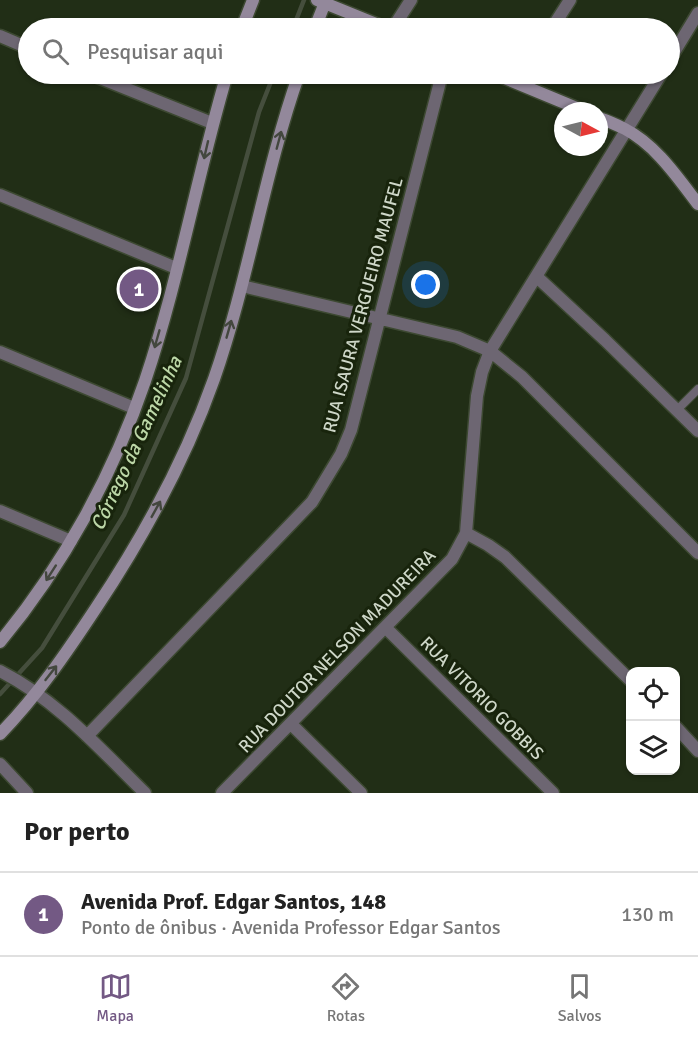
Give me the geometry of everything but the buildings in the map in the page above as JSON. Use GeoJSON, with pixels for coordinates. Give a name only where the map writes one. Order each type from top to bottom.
{"type":"FeatureCollection","features":[{"type":"Feature","properties":{"kind":"main road"},"geometry":{"type":"LineString","coordinates":[[246,18],[253,0]]}},
{"type":"Feature","properties":{"kind":"main road"},"geometry":{"type":"LineString","coordinates":[[318,18],[323,1],[363,18]]}},
{"type":"Feature","properties":{"kind":"main road"},"geometry":{"type":"LineString","coordinates":[[0,642],[42,586],[71,541],[96,496],[134,408],[155,348],[224,84]]}},
{"type":"Feature","properties":{"kind":"main road"},"geometry":{"type":"LineString","coordinates":[[0,734],[70,649],[115,579],[174,475],[195,429],[214,378],[242,285],[296,84]]}},
{"type":"Feature","properties":{"kind":"main road"},"geometry":{"type":"LineString","coordinates":[[533,84],[567,102]]}},
{"type":"Feature","properties":{"kind":"main road"},"geometry":{"type":"LineString","coordinates":[[608,122],[627,130],[653,151],[670,168],[698,204]]}},
{"type":"Feature","properties":{"kind":"street"},"geometry":{"type":"LineString","coordinates":[[399,18],[411,0]]}},
{"type":"Feature","properties":{"kind":"street"},"geometry":{"type":"LineString","coordinates":[[558,18],[570,0]]}},
{"type":"Feature","properties":{"kind":"street"},"geometry":{"type":"LineString","coordinates":[[680,42],[698,13]]}},
{"type":"Feature","properties":{"kind":"street"},"geometry":{"type":"LineString","coordinates":[[0,36],[18,44]]}},
{"type":"Feature","properties":{"kind":"street"},"geometry":{"type":"LineString","coordinates":[[115,84],[212,123]]}},
{"type":"Feature","properties":{"kind":"street","name":"RUA ISAURA VERGUEIRO MAUFEL"},"geometry":{"type":"LineString","coordinates":[[87,736],[312,502],[341,454],[351,430],[439,84]]}},
{"type":"Feature","properties":{"kind":"street","name":"RUA DOUTOR NELSON MADUREIRA"},"geometry":{"type":"LineString","coordinates":[[222,793],[452,559],[466,534],[477,396],[482,372],[490,351],[655,84]]}},
{"type":"Feature","properties":{"kind":"street"},"geometry":{"type":"LineString","coordinates":[[0,195],[176,268]]}},
{"type":"Feature","properties":{"kind":"street"},"geometry":{"type":"LineString","coordinates":[[537,277],[698,431]]}},
{"type":"Feature","properties":{"kind":"street"},"geometry":{"type":"LineString","coordinates":[[242,285],[457,337],[490,351],[522,377],[698,553]]}},
{"type":"Feature","properties":{"kind":"street"},"geometry":{"type":"LineString","coordinates":[[0,352],[134,408]]}},
{"type":"Feature","properties":{"kind":"street"},"geometry":{"type":"LineString","coordinates":[[0,512],[71,541]]}},
{"type":"Feature","properties":{"kind":"street"},"geometry":{"type":"LineString","coordinates":[[466,534],[505,557],[626,676]]}},
{"type":"Feature","properties":{"kind":"street","name":"RUA VITORIO GOBBIS"},"geometry":{"type":"LineString","coordinates":[[386,628],[553,793]]}},
{"type":"Feature","properties":{"kind":"street"},"geometry":{"type":"LineString","coordinates":[[0,671],[36,692],[87,736],[145,793]]}},
{"type":"Feature","properties":{"kind":"street"},"geometry":{"type":"LineString","coordinates":[[291,724],[361,793]]}},
{"type":"Feature","properties":{"kind":"street"},"geometry":{"type":"LineString","coordinates":[[680,732],[698,751]]}},
{"type":"Feature","properties":{"kind":"street"},"geometry":{"type":"LineString","coordinates":[[0,764],[27,793]]}},
{"type":"Feature","properties":{"kind":"lane"},"geometry":{"type":"LineString","coordinates":[[676,411],[698,389]]}},
{"type":"Feature","properties":{"kind":"waterway","name":"Córrego da Gamelinha"},"geometry":{"type":"LineString","coordinates":[[297,18],[304,0]]}},
{"type":"Feature","properties":{"kind":"waterway","name":"Córrego da Gamelinha"},"geometry":{"type":"LineString","coordinates":[[0,694],[42,648],[124,515],[186,378],[259,112],[270,84]]}},
{"type":"Feature","properties":{"kind":"place","name":"Avenida Prof. Edgar Santos, 148"},"geometry":{"type":"Point","coordinates":[139,289]}}]}
